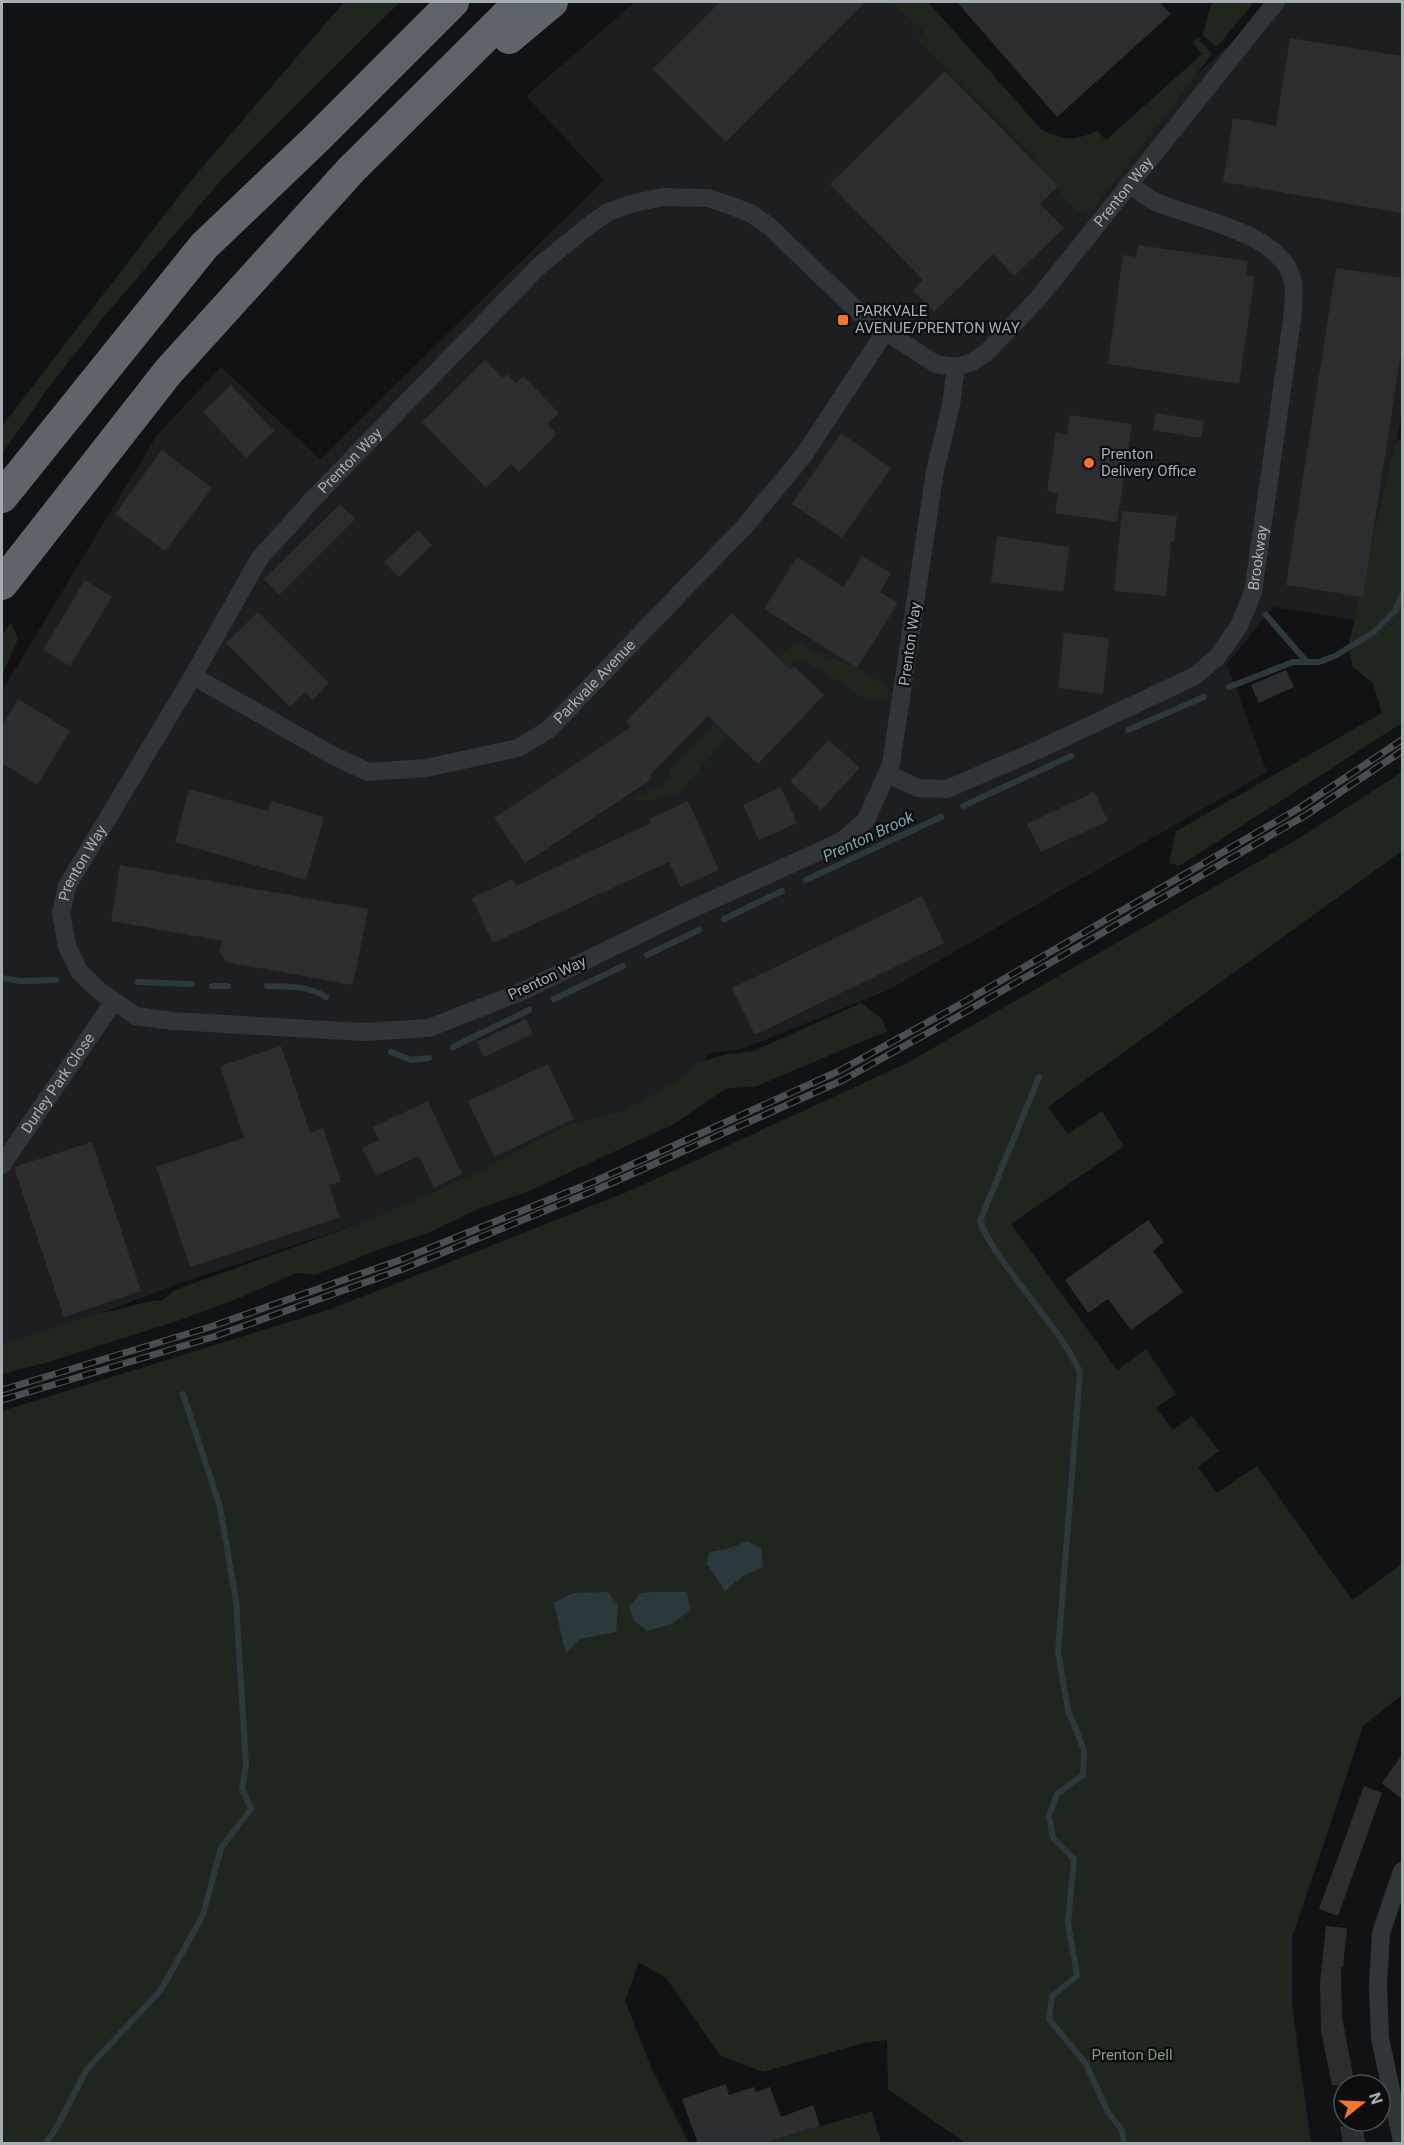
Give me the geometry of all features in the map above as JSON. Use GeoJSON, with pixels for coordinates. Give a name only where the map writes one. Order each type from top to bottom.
{"type":"FeatureCollection","features":[{"type":"Feature","properties":{"kind":"highway"},"geometry":{"type":"LineString","coordinates":[[2,497],[204,246],[314,141],[453,2]]}},
{"type":"Feature","properties":{"kind":"highway"},"geometry":{"type":"LineString","coordinates":[[2,584],[168,372],[351,170],[520,2]]}},
{"type":"Feature","properties":{"kind":"highway"},"geometry":{"type":"LineString","coordinates":[[351,170],[552,2]]}},
{"type":"Feature","properties":{"kind":"street","name":"Prenton Way"},"geometry":{"type":"LineString","coordinates":[[956,367],[951,405],[935,471],[900,717],[891,764],[866,820],[842,841],[681,914],[523,991],[429,1028],[364,1032],[173,1021],[136,1016],[98,990],[79,971],[67,946],[61,914],[67,886],[193,676],[259,559],[307,505],[538,267],[570,240],[608,212],[634,203],[663,197],[708,198],[750,213],[770,226],[866,320],[936,364],[956,367],[972,362],[999,341],[1036,301],[1276,2]]}},
{"type":"Feature","properties":{"kind":"street","name":"Brookway"},"geometry":{"type":"LineString","coordinates":[[887,774],[918,788],[947,789],[1040,749],[1195,676],[1217,657],[1239,626],[1250,601],[1292,320],[1293,282],[1286,265],[1271,249],[1243,232],[1154,201],[1129,184]]}},
{"type":"Feature","properties":{"kind":"street","name":"Parkvale Avenue"},"geometry":{"type":"LineString","coordinates":[[193,676],[330,754],[368,772],[426,768],[518,748],[548,730],[745,526],[804,455],[885,332]]}},
{"type":"Feature","properties":{"kind":"street","name":"Durley Park Close"},"geometry":{"type":"LineString","coordinates":[[2,1165],[114,1001]]}},
{"type":"Feature","properties":{"kind":"street"},"geometry":{"type":"LineString","coordinates":[[1402,1871],[1382,1934],[1377,1985],[1380,2038],[1402,2142]]}},
{"type":"Feature","properties":{"kind":"shaded area"},"geometry":{"type":"Polygon","coordinates":[[[635,2],[921,2],[1089,181],[1116,148],[1276,2],[1402,2],[1402,413],[1363,621],[1273,607],[1227,664],[1267,772],[886,991],[740,1049],[710,1053],[648,1118],[428,1201],[177,1284],[57,1330],[2,1347],[2,691],[157,435],[221,367],[320,459],[604,180],[526,96],[635,2]]]}},
{"type":"Feature","properties":{"kind":"shaded area"},"geometry":{"type":"Polygon","coordinates":[[[747,1541],[761,1548],[763,1567],[743,1576],[725,1591],[707,1564],[709,1552],[728,1549],[747,1541]]]}},
{"type":"Feature","properties":{"kind":"shaded area"},"geometry":{"type":"Polygon","coordinates":[[[608,1592],[618,1605],[616,1632],[579,1639],[566,1654],[554,1603],[573,1593],[608,1592]]]}},
{"type":"Feature","properties":{"kind":"shaded area"},"geometry":{"type":"Polygon","coordinates":[[[687,1592],[690,1610],[672,1624],[647,1631],[634,1621],[629,1606],[641,1593],[687,1592]]]}},
{"type":"Feature","properties":{"kind":"green space"},"geometry":{"type":"Polygon","coordinates":[[[344,2],[400,2],[224,177],[106,314],[46,391],[2,454],[2,426],[189,183],[344,2]]]}},
{"type":"Feature","properties":{"kind":"green space"},"geometry":{"type":"Polygon","coordinates":[[[893,2],[928,2],[1042,130],[1064,138],[1082,137],[1097,131],[1106,140],[1202,54],[1192,42],[1198,38],[1212,54],[1092,211],[1080,212],[1070,205],[1030,153],[917,39],[924,32],[893,2]]]}},
{"type":"Feature","properties":{"kind":"green space"},"geometry":{"type":"Polygon","coordinates":[[[1214,2],[1254,2],[1217,47],[1203,35],[1210,7],[1214,2]]]}},
{"type":"Feature","properties":{"kind":"green space"},"geometry":{"type":"Polygon","coordinates":[[[1402,437],[1402,723],[1179,866],[1169,863],[1176,831],[1382,713],[1373,683],[1353,667],[1348,647],[1395,444],[1402,437]]]}},
{"type":"Feature","properties":{"kind":"green space"},"geometry":{"type":"Polygon","coordinates":[[[11,622],[18,639],[2,675],[2,635],[11,622]]]}},
{"type":"Feature","properties":{"kind":"green space"},"geometry":{"type":"Polygon","coordinates":[[[797,641],[815,653],[857,667],[887,687],[888,697],[861,697],[844,684],[807,663],[796,662],[737,725],[679,793],[652,801],[631,800],[667,781],[672,768],[767,668],[797,641]]]}},
{"type":"Feature","properties":{"kind":"green space","name":"Prenton Dell"},"geometry":{"type":"Polygon","coordinates":[[[1402,772],[1402,851],[1048,1107],[1068,1134],[1102,1111],[1124,1146],[1011,1224],[1117,1370],[1146,1349],[1176,1394],[1156,1408],[1173,1430],[1192,1416],[1219,1451],[1198,1467],[1217,1493],[1257,1466],[1352,1600],[1402,1564],[1402,1695],[1363,1726],[1292,1938],[1292,2005],[1311,2143],[965,2143],[888,2089],[887,2040],[863,2043],[763,2072],[721,2056],[666,1978],[639,1962],[625,2001],[651,2067],[689,2143],[2,2144],[2,1411],[331,1309],[627,1192],[907,1063],[1301,837],[1402,772]]]}},
{"type":"Feature","properties":{"kind":"green space"},"geometry":{"type":"Polygon","coordinates":[[[861,1003],[882,1019],[887,1031],[757,1086],[725,1089],[674,1124],[527,1192],[480,1208],[433,1231],[316,1275],[296,1273],[242,1297],[177,1321],[45,1363],[2,1374],[2,1344],[78,1319],[152,1301],[161,1301],[175,1290],[364,1222],[466,1178],[570,1124],[624,1111],[678,1081],[699,1062],[727,1054],[751,1052],[861,1003]]]}},
{"type":"Feature","properties":{"kind":"green space"},"geometry":{"type":"Polygon","coordinates":[[[872,2111],[881,2143],[760,2144],[872,2111]]]}},
{"type":"Feature","properties":{"kind":"building"},"geometry":{"type":"Polygon","coordinates":[[[720,2],[865,2],[726,142],[653,69],[720,2]]]}},
{"type":"Feature","properties":{"kind":"building"},"geometry":{"type":"Polygon","coordinates":[[[957,2],[1160,2],[1171,14],[1057,117],[957,2]]]}},
{"type":"Feature","properties":{"kind":"building"},"geometry":{"type":"Polygon","coordinates":[[[1290,38],[1402,56],[1402,213],[1223,182],[1233,118],[1276,126],[1290,38]]]}},
{"type":"Feature","properties":{"kind":"building"},"geometry":{"type":"Polygon","coordinates":[[[945,71],[1058,186],[1040,204],[1064,228],[1014,276],[993,254],[934,312],[913,290],[923,280],[830,184],[945,71]]]}},
{"type":"Feature","properties":{"kind":"building"},"geometry":{"type":"Polygon","coordinates":[[[1138,245],[1248,261],[1246,275],[1255,276],[1239,384],[1108,364],[1123,255],[1136,257],[1138,245]]]}},
{"type":"Feature","properties":{"kind":"building"},"geometry":{"type":"Polygon","coordinates":[[[1336,268],[1402,278],[1402,347],[1363,597],[1286,585],[1336,268]]]}},
{"type":"Feature","properties":{"kind":"building"},"geometry":{"type":"Polygon","coordinates":[[[485,360],[503,378],[507,374],[516,383],[523,376],[559,413],[547,424],[557,434],[519,472],[511,464],[486,488],[422,422],[485,360]]]}},
{"type":"Feature","properties":{"kind":"building"},"geometry":{"type":"Polygon","coordinates":[[[231,385],[274,431],[246,458],[203,412],[231,385]]]}},
{"type":"Feature","properties":{"kind":"building"},"geometry":{"type":"Polygon","coordinates":[[[1156,413],[1204,421],[1201,438],[1153,430],[1156,413]]]}},
{"type":"Feature","properties":{"kind":"building","name":"Prenton Delivery Office"},"geometry":{"type":"Polygon","coordinates":[[[1070,415],[1132,424],[1117,522],[1055,513],[1058,493],[1047,491],[1056,432],[1067,434],[1070,415]]]}},
{"type":"Feature","properties":{"kind":"building"},"geometry":{"type":"Polygon","coordinates":[[[841,433],[891,468],[842,538],[792,504],[841,433]]]}},
{"type":"Feature","properties":{"kind":"building"},"geometry":{"type":"Polygon","coordinates":[[[162,450],[212,488],[165,551],[115,514],[162,450]]]}},
{"type":"Feature","properties":{"kind":"building"},"geometry":{"type":"Polygon","coordinates":[[[340,504],[355,519],[279,595],[264,579],[340,504]]]}},
{"type":"Feature","properties":{"kind":"building"},"geometry":{"type":"Polygon","coordinates":[[[1122,511],[1177,516],[1174,542],[1171,541],[1166,596],[1114,591],[1122,511]]]}},
{"type":"Feature","properties":{"kind":"building"},"geometry":{"type":"Polygon","coordinates":[[[418,530],[432,545],[399,577],[384,562],[418,530]]]}},
{"type":"Feature","properties":{"kind":"building"},"geometry":{"type":"Polygon","coordinates":[[[997,536],[1069,547],[1063,592],[991,582],[997,536]]]}},
{"type":"Feature","properties":{"kind":"building"},"geometry":{"type":"Polygon","coordinates":[[[862,556],[891,573],[880,592],[898,603],[857,668],[764,609],[797,557],[844,587],[862,556]]]}},
{"type":"Feature","properties":{"kind":"building"},"geometry":{"type":"Polygon","coordinates":[[[85,580],[112,597],[70,666],[43,650],[85,580]]]}},
{"type":"Feature","properties":{"kind":"building"},"geometry":{"type":"Polygon","coordinates":[[[258,612],[329,683],[313,700],[305,692],[290,707],[226,643],[258,612]]]}},
{"type":"Feature","properties":{"kind":"building"},"geometry":{"type":"Polygon","coordinates":[[[732,613],[790,669],[794,666],[824,695],[758,764],[708,716],[650,775],[652,779],[525,863],[494,818],[631,727],[626,721],[732,613]]]}},
{"type":"Feature","properties":{"kind":"building"},"geometry":{"type":"Polygon","coordinates":[[[1064,633],[1109,638],[1103,694],[1058,688],[1064,633]]]}},
{"type":"Feature","properties":{"kind":"building"},"geometry":{"type":"Polygon","coordinates":[[[1286,670],[1294,687],[1259,703],[1251,685],[1286,670]]]}},
{"type":"Feature","properties":{"kind":"building"},"geometry":{"type":"Polygon","coordinates":[[[18,699],[70,731],[37,785],[2,763],[2,726],[18,699]]]}},
{"type":"Feature","properties":{"kind":"building"},"geometry":{"type":"Polygon","coordinates":[[[829,740],[860,768],[821,810],[790,781],[829,740]]]}},
{"type":"Feature","properties":{"kind":"building"},"geometry":{"type":"Polygon","coordinates":[[[781,787],[797,823],[759,840],[743,805],[781,787]]]}},
{"type":"Feature","properties":{"kind":"building"},"geometry":{"type":"Polygon","coordinates":[[[189,789],[268,811],[271,801],[324,817],[306,880],[175,842],[189,789]]]}},
{"type":"Feature","properties":{"kind":"building"},"geometry":{"type":"Polygon","coordinates":[[[1094,792],[1108,821],[1041,852],[1027,824],[1094,792]]]}},
{"type":"Feature","properties":{"kind":"building"},"geometry":{"type":"Polygon","coordinates":[[[688,801],[719,870],[681,887],[669,862],[493,943],[472,898],[512,879],[516,886],[651,823],[649,819],[688,801]]]}},
{"type":"Feature","properties":{"kind":"building"},"geometry":{"type":"Polygon","coordinates":[[[120,865],[368,909],[353,985],[226,962],[219,951],[223,941],[111,921],[120,865]]]}},
{"type":"Feature","properties":{"kind":"building"},"geometry":{"type":"Polygon","coordinates":[[[922,896],[944,943],[755,1035],[732,988],[922,896]]]}},
{"type":"Feature","properties":{"kind":"building"},"geometry":{"type":"Polygon","coordinates":[[[526,1019],[533,1034],[484,1057],[477,1042],[526,1019]]]}},
{"type":"Feature","properties":{"kind":"building"},"geometry":{"type":"Polygon","coordinates":[[[281,1046],[310,1133],[323,1128],[341,1182],[329,1185],[340,1217],[190,1267],[156,1167],[244,1138],[220,1066],[281,1046]]]}},
{"type":"Feature","properties":{"kind":"building"},"geometry":{"type":"Polygon","coordinates":[[[548,1064],[574,1119],[494,1157],[468,1101],[548,1064]]]}},
{"type":"Feature","properties":{"kind":"building"},"geometry":{"type":"Polygon","coordinates":[[[428,1101],[462,1174],[434,1188],[419,1156],[376,1176],[362,1148],[379,1140],[373,1127],[428,1101]]]}},
{"type":"Feature","properties":{"kind":"building"},"geometry":{"type":"Polygon","coordinates":[[[92,1142],[141,1291],[64,1317],[14,1167],[92,1142]]]}},
{"type":"Feature","properties":{"kind":"building"},"geometry":{"type":"Polygon","coordinates":[[[1148,1220],[1164,1242],[1153,1251],[1183,1292],[1131,1330],[1108,1299],[1088,1313],[1065,1280],[1148,1220]]]}},
{"type":"Feature","properties":{"kind":"building"},"geometry":{"type":"Polygon","coordinates":[[[1402,1755],[1402,1799],[1382,1783],[1402,1755]]]}},
{"type":"Feature","properties":{"kind":"building"},"geometry":{"type":"Polygon","coordinates":[[[1364,1786],[1382,1793],[1338,1916],[1319,1909],[1364,1786]]]}},
{"type":"Feature","properties":{"kind":"building"},"geometry":{"type":"Polygon","coordinates":[[[1326,1926],[1347,1928],[1343,1967],[1341,1967],[1342,2017],[1353,2073],[1332,2073],[1332,2085],[1321,2031],[1320,1982],[1326,1926]]]}},
{"type":"Feature","properties":{"kind":"building"},"geometry":{"type":"Polygon","coordinates":[[[726,2084],[729,2095],[754,2087],[756,2092],[770,2087],[781,2117],[813,2105],[820,2126],[760,2144],[698,2144],[682,2099],[726,2084]]]}},
{"type":"Feature","properties":{"kind":"building"},"geometry":{"type":"Polygon","coordinates":[[[1341,2133],[1364,2133],[1366,2144],[1343,2144],[1341,2133]]]}},
{"type":"Feature","properties":{"kind":"waterway","name":"Prenton Brook"},"geometry":{"type":"LineString","coordinates":[[1229,687],[1293,662],[1319,662],[1335,656],[1374,632],[1395,611],[1402,595]]}},
{"type":"Feature","properties":{"kind":"waterway"},"geometry":{"type":"LineString","coordinates":[[1266,615],[1306,661]]}},
{"type":"Feature","properties":{"kind":"waterway","name":"Prenton Brook"},"geometry":{"type":"LineString","coordinates":[[1128,730],[1204,697]]}},
{"type":"Feature","properties":{"kind":"waterway","name":"Prenton Brook"},"geometry":{"type":"LineString","coordinates":[[963,806],[1071,756]]}},
{"type":"Feature","properties":{"kind":"waterway","name":"Prenton Brook"},"geometry":{"type":"LineString","coordinates":[[806,880],[941,817]]}},
{"type":"Feature","properties":{"kind":"waterway","name":"Prenton Brook"},"geometry":{"type":"LineString","coordinates":[[724,919],[782,891]]}},
{"type":"Feature","properties":{"kind":"waterway","name":"Prenton Brook"},"geometry":{"type":"LineString","coordinates":[[647,955],[699,930]]}},
{"type":"Feature","properties":{"kind":"waterway","name":"Prenton Brook"},"geometry":{"type":"LineString","coordinates":[[554,999],[623,966]]}},
{"type":"Feature","properties":{"kind":"waterway","name":"Prenton Brook"},"geometry":{"type":"LineString","coordinates":[[2,978],[20,981],[56,980]]}},
{"type":"Feature","properties":{"kind":"waterway","name":"Prenton Brook"},"geometry":{"type":"LineString","coordinates":[[138,982],[192,984]]}},
{"type":"Feature","properties":{"kind":"waterway","name":"Prenton Brook"},"geometry":{"type":"LineString","coordinates":[[212,986],[228,986]]}},
{"type":"Feature","properties":{"kind":"waterway","name":"Prenton Brook"},"geometry":{"type":"LineString","coordinates":[[267,986],[305,989],[326,997]]}},
{"type":"Feature","properties":{"kind":"waterway","name":"Prenton Brook"},"geometry":{"type":"LineString","coordinates":[[453,1047],[529,1010]]}},
{"type":"Feature","properties":{"kind":"waterway","name":"Prenton Brook"},"geometry":{"type":"LineString","coordinates":[[391,1052],[411,1060],[429,1058]]}},
{"type":"Feature","properties":{"kind":"waterway"},"geometry":{"type":"LineString","coordinates":[[1039,1077],[980,1221],[993,1247],[1064,1344],[1080,1372],[1058,1652],[1068,1710],[1084,1750],[1083,1775],[1057,1794],[1049,1816],[1053,1838],[1074,1859],[1068,1923],[1077,1976],[1052,1996],[1049,2019],[1086,2064],[1108,2112],[1122,2130],[1124,2144]]}},
{"type":"Feature","properties":{"kind":"waterway"},"geometry":{"type":"LineString","coordinates":[[45,2144],[57,2127],[87,2069],[161,1990],[203,1915],[221,1848],[251,1809],[242,1788],[246,1766],[236,1601],[220,1507],[183,1394]]}},
{"type":"Feature","properties":{"kind":"railway"},"geometry":{"type":"LineString","coordinates":[[2,1390],[210,1327],[400,1260],[593,1182],[839,1071],[950,1010],[1301,807],[1402,740]]}},
{"type":"Feature","properties":{"kind":"railway"},"geometry":{"type":"LineString","coordinates":[[2,1400],[213,1337],[403,1269],[596,1190],[843,1080],[955,1018],[1306,815],[1402,751]]}},
{"type":"Feature","properties":{"kind":"place","name":"PARKVALE AVENUE/PRENTON WAY"},"geometry":{"type":"Point","coordinates":[843,320]}},
{"type":"Feature","properties":{"kind":"place","name":"Prenton Delivery Office"},"geometry":{"type":"Point","coordinates":[1089,463]}}]}
